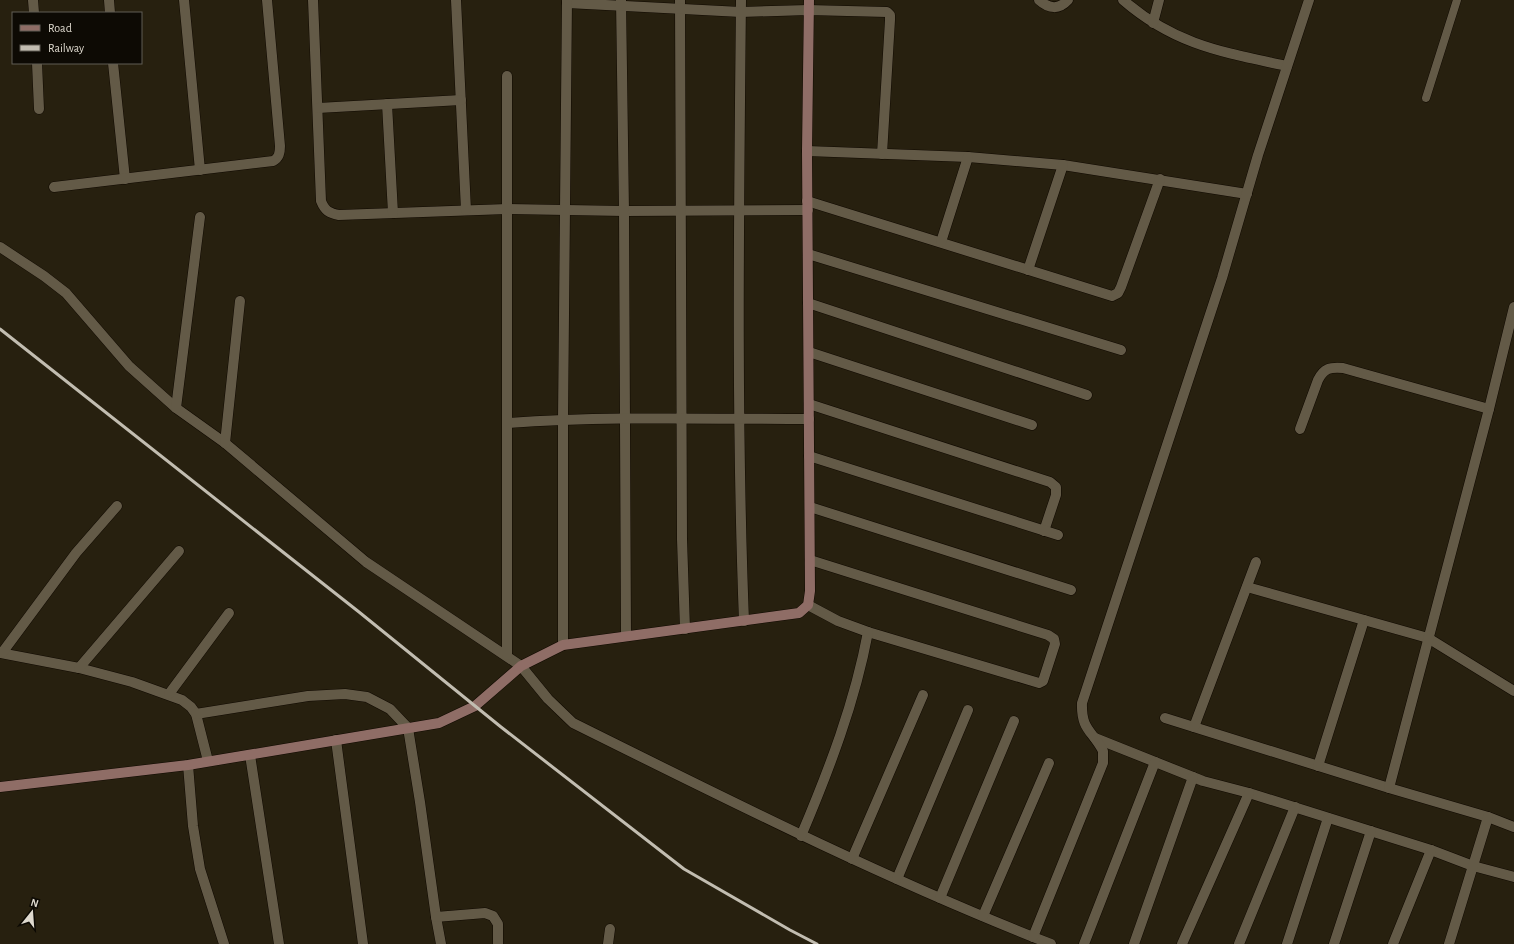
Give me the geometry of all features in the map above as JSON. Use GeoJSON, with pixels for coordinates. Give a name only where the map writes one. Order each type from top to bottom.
{"type":"FeatureCollection","features":[{"type":"Feature","properties":{"kind":"street"},"geometry":{"type":"LineString","coordinates":[[33,0],[34,12]]}},
{"type":"Feature","properties":{"kind":"street"},"geometry":{"type":"LineString","coordinates":[[109,0],[110,12]]}},
{"type":"Feature","properties":{"kind":"street"},"geometry":{"type":"LineString","coordinates":[[184,0],[200,170]]}},
{"type":"Feature","properties":{"kind":"street"},"geometry":{"type":"LineString","coordinates":[[54,187],[273,161],[277,159],[279,156],[280,146],[267,0]]}},
{"type":"Feature","properties":{"kind":"street"},"geometry":{"type":"LineString","coordinates":[[313,0],[321,201],[324,209],[330,213],[339,215],[507,209],[739,211],[808,206],[941,242],[1106,295],[1115,296],[1121,287],[1160,179]]}},
{"type":"Feature","properties":{"kind":"street"},"geometry":{"type":"LineString","coordinates":[[456,0],[466,210]]}},
{"type":"Feature","properties":{"kind":"street"},"geometry":{"type":"LineString","coordinates":[[741,0],[739,211],[740,419],[744,621]]}},
{"type":"Feature","properties":{"kind":"street"},"geometry":{"type":"LineString","coordinates":[[1039,0],[1047,6],[1053,8],[1060,7],[1068,0]]}},
{"type":"Feature","properties":{"kind":"street"},"geometry":{"type":"LineString","coordinates":[[1123,0],[1153,23],[1201,46],[1287,66]]}},
{"type":"Feature","properties":{"kind":"street"},"geometry":{"type":"LineString","coordinates":[[1153,23],[1159,0]]}},
{"type":"Feature","properties":{"kind":"street"},"geometry":{"type":"LineString","coordinates":[[1033,937],[1103,763],[1103,751],[1083,722],[1082,703],[1222,278],[1258,155],[1309,0]]}},
{"type":"Feature","properties":{"kind":"street"},"geometry":{"type":"LineString","coordinates":[[563,645],[563,419],[567,2],[680,5],[741,12],[808,5],[887,12],[890,15],[882,154]]}},
{"type":"Feature","properties":{"kind":"street"},"geometry":{"type":"LineString","coordinates":[[621,3],[624,211],[626,636]]}},
{"type":"Feature","properties":{"kind":"street"},"geometry":{"type":"LineString","coordinates":[[680,5],[680,210],[685,629]]}},
{"type":"Feature","properties":{"kind":"street"},"geometry":{"type":"LineString","coordinates":[[0,787],[188,765],[250,756],[439,722],[475,706],[521,666],[563,645],[799,613],[808,606],[810,591],[810,507],[807,151],[808,5]]}},
{"type":"Feature","properties":{"kind":"street"},"geometry":{"type":"LineString","coordinates":[[37,64],[39,109]]}},
{"type":"Feature","properties":{"kind":"street"},"geometry":{"type":"LineString","coordinates":[[113,64],[124,179]]}},
{"type":"Feature","properties":{"kind":"street"},"geometry":{"type":"LineString","coordinates":[[507,76],[507,655]]}},
{"type":"Feature","properties":{"kind":"street"},"geometry":{"type":"LineString","coordinates":[[318,108],[461,100]]}},
{"type":"Feature","properties":{"kind":"street"},"geometry":{"type":"LineString","coordinates":[[387,104],[393,213]]}},
{"type":"Feature","properties":{"kind":"street"},"geometry":{"type":"LineString","coordinates":[[807,151],[968,157],[1063,164],[1246,194]]}},
{"type":"Feature","properties":{"kind":"street"},"geometry":{"type":"LineString","coordinates":[[941,242],[968,157]]}},
{"type":"Feature","properties":{"kind":"street"},"geometry":{"type":"LineString","coordinates":[[1028,270],[1063,164]]}},
{"type":"Feature","properties":{"kind":"street"},"geometry":{"type":"LineString","coordinates":[[176,408],[200,217]]}},
{"type":"Feature","properties":{"kind":"street"},"geometry":{"type":"LineString","coordinates":[[0,247],[44,276],[66,293],[129,366],[176,408],[225,443],[366,562],[507,655],[521,666],[548,699],[573,723],[801,836],[940,898],[1051,944]]}},
{"type":"Feature","properties":{"kind":"street"},"geometry":{"type":"LineString","coordinates":[[808,254],[1121,350]]}},
{"type":"Feature","properties":{"kind":"street"},"geometry":{"type":"LineString","coordinates":[[225,443],[240,301]]}},
{"type":"Feature","properties":{"kind":"street"},"geometry":{"type":"LineString","coordinates":[[808,303],[1087,395]]}},
{"type":"Feature","properties":{"kind":"street"},"geometry":{"type":"LineString","coordinates":[[1389,788],[1489,409],[1514,307]]}},
{"type":"Feature","properties":{"kind":"street"},"geometry":{"type":"LineString","coordinates":[[808,352],[1032,425]]}},
{"type":"Feature","properties":{"kind":"street"},"geometry":{"type":"LineString","coordinates":[[1300,429],[1322,372],[1327,368],[1333,367],[1343,368],[1489,409]]}},
{"type":"Feature","properties":{"kind":"street"},"geometry":{"type":"LineString","coordinates":[[809,404],[1050,482],[1056,487],[1056,495],[1044,531]]}},
{"type":"Feature","properties":{"kind":"street"},"geometry":{"type":"LineString","coordinates":[[508,423],[563,419],[624,418],[809,419]]}},
{"type":"Feature","properties":{"kind":"street"},"geometry":{"type":"LineString","coordinates":[[809,456],[1058,535]]}},
{"type":"Feature","properties":{"kind":"street"},"geometry":{"type":"LineString","coordinates":[[117,506],[76,553],[1,653],[79,668],[132,682],[169,694],[182,700],[192,707],[196,714],[208,761]]}},
{"type":"Feature","properties":{"kind":"street"},"geometry":{"type":"LineString","coordinates":[[810,507],[1071,590]]}},
{"type":"Feature","properties":{"kind":"street"},"geometry":{"type":"LineString","coordinates":[[79,668],[179,551]]}},
{"type":"Feature","properties":{"kind":"street"},"geometry":{"type":"LineString","coordinates":[[808,606],[838,621],[868,632],[1039,683],[1043,681],[1055,641],[1048,635],[810,560]]}},
{"type":"Feature","properties":{"kind":"street"},"geometry":{"type":"LineString","coordinates":[[1194,727],[1256,562]]}},
{"type":"Feature","properties":{"kind":"street"},"geometry":{"type":"LineString","coordinates":[[1247,587],[1428,638],[1514,691]]}},
{"type":"Feature","properties":{"kind":"street"},"geometry":{"type":"LineString","coordinates":[[169,694],[229,613]]}},
{"type":"Feature","properties":{"kind":"street"},"geometry":{"type":"LineString","coordinates":[[1318,766],[1364,620]]}},
{"type":"Feature","properties":{"kind":"street"},"geometry":{"type":"LineString","coordinates":[[801,836],[825,779],[858,677],[868,632]]}},
{"type":"Feature","properties":{"kind":"street"},"geometry":{"type":"LineString","coordinates":[[196,714],[308,696],[345,694],[367,697],[390,709],[408,728],[441,944]]}},
{"type":"Feature","properties":{"kind":"street"},"geometry":{"type":"LineString","coordinates":[[852,859],[923,695]]}},
{"type":"Feature","properties":{"kind":"street"},"geometry":{"type":"LineString","coordinates":[[897,879],[968,710]]}},
{"type":"Feature","properties":{"kind":"street"},"geometry":{"type":"LineString","coordinates":[[1165,718],[1514,827]]}},
{"type":"Feature","properties":{"kind":"street"},"geometry":{"type":"LineString","coordinates":[[940,898],[1014,721]]}},
{"type":"Feature","properties":{"kind":"street"},"geometry":{"type":"LineString","coordinates":[[1094,737],[1193,777],[1295,807],[1431,850],[1473,866],[1514,878]]}},
{"type":"Feature","properties":{"kind":"street"},"geometry":{"type":"LineString","coordinates":[[336,740],[363,944]]}},
{"type":"Feature","properties":{"kind":"street"},"geometry":{"type":"LineString","coordinates":[[250,756],[279,944]]}},
{"type":"Feature","properties":{"kind":"street"},"geometry":{"type":"LineString","coordinates":[[1084,944],[1155,762]]}},
{"type":"Feature","properties":{"kind":"street"},"geometry":{"type":"LineString","coordinates":[[983,916],[1049,763]]}},
{"type":"Feature","properties":{"kind":"street"},"geometry":{"type":"LineString","coordinates":[[188,765],[193,826],[200,869],[224,944]]}},
{"type":"Feature","properties":{"kind":"street"},"geometry":{"type":"LineString","coordinates":[[1134,944],[1193,777]]}},
{"type":"Feature","properties":{"kind":"street"},"geometry":{"type":"LineString","coordinates":[[1182,944],[1249,793]]}},
{"type":"Feature","properties":{"kind":"street"},"geometry":{"type":"LineString","coordinates":[[1239,944],[1295,807]]}},
{"type":"Feature","properties":{"kind":"street"},"geometry":{"type":"LineString","coordinates":[[1287,944],[1328,818]]}},
{"type":"Feature","properties":{"kind":"street"},"geometry":{"type":"LineString","coordinates":[[1449,944],[1488,818]]}},
{"type":"Feature","properties":{"kind":"street"},"geometry":{"type":"LineString","coordinates":[[1334,944],[1371,831]]}},
{"type":"Feature","properties":{"kind":"street"},"geometry":{"type":"LineString","coordinates":[[1393,944],[1431,850]]}},
{"type":"Feature","properties":{"kind":"street"},"geometry":{"type":"LineString","coordinates":[[436,917],[485,913],[489,914],[493,916],[498,924],[498,944]]}},
{"type":"Feature","properties":{"kind":"street"},"geometry":{"type":"LineString","coordinates":[[608,944],[610,930]]}},
{"type":"Feature","properties":{"kind":"lane"},"geometry":{"type":"LineString","coordinates":[[1426,98],[1456,0]]}},
{"type":"Feature","properties":{"kind":"railway"},"geometry":{"type":"LineString","coordinates":[[0,329],[359,612],[501,727],[684,869],[817,944]]}}]}
